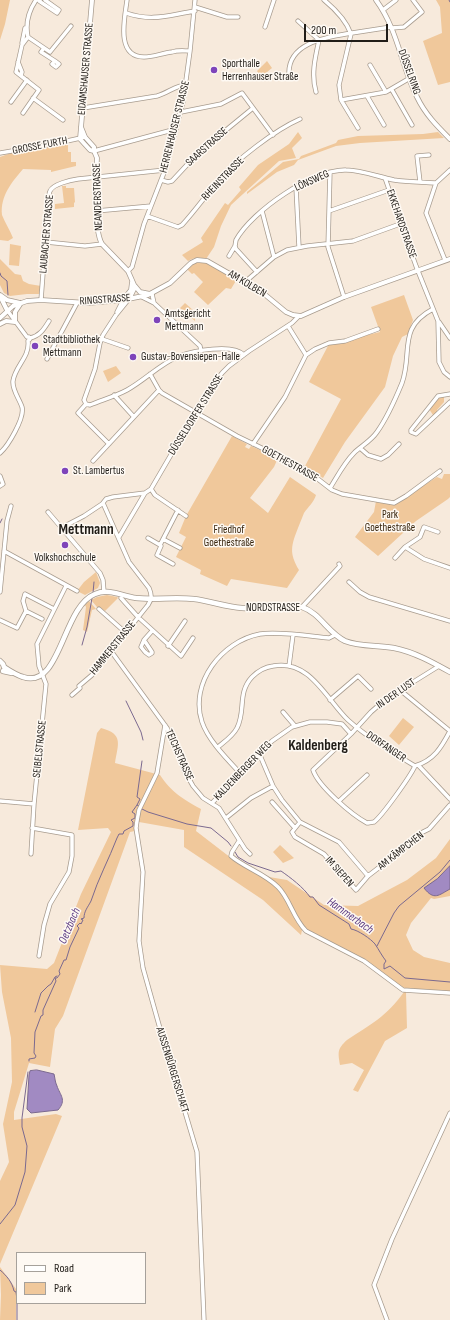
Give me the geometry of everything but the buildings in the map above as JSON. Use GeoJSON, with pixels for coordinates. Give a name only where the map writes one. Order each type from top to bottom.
{"type":"FeatureCollection","features":[{"type":"Feature","properties":{"kind":"main road"},"geometry":{"type":"LineString","coordinates":[[0,662],[3,664],[3,670],[28,678],[35,678],[43,675],[48,670],[56,655],[78,609],[86,599],[104,592]]}},
{"type":"Feature","properties":{"kind":"main road","name":"NORDSTRASSE"},"geometry":{"type":"LineString","coordinates":[[104,592],[113,592],[135,598],[194,599],[240,608],[302,607],[310,611],[335,635],[346,641],[356,644],[386,647],[415,654],[450,671]]}},
{"type":"Feature","properties":{"kind":"street"},"geometry":{"type":"LineString","coordinates":[[23,113],[39,90],[16,72],[31,8],[36,0]]}},
{"type":"Feature","properties":{"kind":"street"},"geometry":{"type":"LineString","coordinates":[[40,0],[39,1],[57,13],[59,10],[45,0]]}},
{"type":"Feature","properties":{"kind":"street","name":"EIDAMSHAUSER STRASSE"},"geometry":{"type":"LineString","coordinates":[[80,139],[92,0]]}},
{"type":"Feature","properties":{"kind":"street"},"geometry":{"type":"LineString","coordinates":[[127,0],[124,39],[129,50],[135,55],[144,57],[173,51],[190,51]]}},
{"type":"Feature","properties":{"kind":"street","name":"HERRENHAUSER STRASSE"},"geometry":{"type":"LineString","coordinates":[[128,271],[133,266],[136,249],[147,216],[165,170],[181,112],[186,85],[196,0]]}},
{"type":"Feature","properties":{"kind":"street"},"geometry":{"type":"LineString","coordinates":[[265,27],[274,0]]}},
{"type":"Feature","properties":{"kind":"street"},"geometry":{"type":"LineString","coordinates":[[324,0],[342,18],[351,34],[339,85],[341,100],[358,128]]}},
{"type":"Feature","properties":{"kind":"street","name":"DÜSSELRING"},"geometry":{"type":"LineString","coordinates":[[376,0],[392,27],[410,78],[422,106],[432,120],[450,138]]}},
{"type":"Feature","properties":{"kind":"street"},"geometry":{"type":"LineString","coordinates":[[383,10],[396,0]]}},
{"type":"Feature","properties":{"kind":"street"},"geometry":{"type":"LineString","coordinates":[[289,75],[290,63],[293,58],[301,49],[312,42],[327,37],[392,27],[404,27],[422,12],[413,0]]}},
{"type":"Feature","properties":{"kind":"street"},"geometry":{"type":"LineString","coordinates":[[126,13],[145,18],[152,18],[195,9],[227,17],[238,17]]}},
{"type":"Feature","properties":{"kind":"street"},"geometry":{"type":"LineString","coordinates":[[298,21],[319,40]]}},
{"type":"Feature","properties":{"kind":"street"},"geometry":{"type":"LineString","coordinates":[[47,56],[71,26]]}},
{"type":"Feature","properties":{"kind":"street"},"geometry":{"type":"LineString","coordinates":[[26,27],[28,37],[50,52]]}},
{"type":"Feature","properties":{"kind":"street"},"geometry":{"type":"LineString","coordinates":[[22,45],[28,37]]}},
{"type":"Feature","properties":{"kind":"street"},"geometry":{"type":"LineString","coordinates":[[316,92],[313,80],[313,68],[319,40]]}},
{"type":"Feature","properties":{"kind":"street"},"geometry":{"type":"LineString","coordinates":[[44,48],[41,52],[55,61]]}},
{"type":"Feature","properties":{"kind":"street"},"geometry":{"type":"LineString","coordinates":[[370,65],[386,92]]}},
{"type":"Feature","properties":{"kind":"street"},"geometry":{"type":"LineString","coordinates":[[341,100],[386,92],[392,90],[410,78]]}},
{"type":"Feature","properties":{"kind":"street"},"geometry":{"type":"LineString","coordinates":[[11,102],[27,80]]}},
{"type":"Feature","properties":{"kind":"street"},"geometry":{"type":"LineString","coordinates":[[83,108],[158,96],[166,94],[178,86],[186,85]]}},
{"type":"Feature","properties":{"kind":"street"},"geometry":{"type":"LineString","coordinates":[[392,90],[412,124]]}},
{"type":"Feature","properties":{"kind":"street"},"geometry":{"type":"LineString","coordinates":[[181,112],[221,104],[242,93],[273,135]]}},
{"type":"Feature","properties":{"kind":"street"},"geometry":{"type":"LineString","coordinates":[[367,96],[384,125]]}},
{"type":"Feature","properties":{"kind":"street"},"geometry":{"type":"LineString","coordinates":[[33,98],[63,120]]}},
{"type":"Feature","properties":{"kind":"street","name":"SAARSTRASSE"},"geometry":{"type":"LineString","coordinates":[[161,180],[168,182],[172,181],[198,154],[253,108]]}},
{"type":"Feature","properties":{"kind":"street","name":"RHEINSTRASSE"},"geometry":{"type":"LineString","coordinates":[[147,216],[178,227],[182,226],[224,175],[246,155],[273,135],[300,119]]}},
{"type":"Feature","properties":{"kind":"street","name":"NEANDERSTRASSE"},"geometry":{"type":"LineString","coordinates":[[81,127],[85,137],[94,147],[97,158],[96,211],[99,237],[102,244],[128,271],[135,286]]}},
{"type":"Feature","properties":{"kind":"street"},"geometry":{"type":"LineString","coordinates":[[94,151],[176,129]]}},
{"type":"Feature","properties":{"kind":"street","name":"GROSSE FURTH"},"geometry":{"type":"LineString","coordinates":[[0,153],[85,137]]}},
{"type":"Feature","properties":{"kind":"street","name":"NEANDERSTRASSE"},"geometry":{"type":"LineString","coordinates":[[80,139],[90,150],[94,151]]}},
{"type":"Feature","properties":{"kind":"street"},"geometry":{"type":"LineString","coordinates":[[420,182],[417,156],[429,155]]}},
{"type":"Feature","properties":{"kind":"street","name":"LAUBACHER STRASSE"},"geometry":{"type":"LineString","coordinates":[[41,300],[51,189],[54,186],[70,180],[165,170]]}},
{"type":"Feature","properties":{"kind":"street","name":"LÖNSWEG"},"geometry":{"type":"LineString","coordinates":[[229,256],[238,237],[262,211],[296,187],[330,172],[347,170],[400,181],[436,183]]}},
{"type":"Feature","properties":{"kind":"street"},"geometry":{"type":"LineString","coordinates":[[448,260],[426,215],[426,210],[436,183],[450,170]]}},
{"type":"Feature","properties":{"kind":"street"},"geometry":{"type":"LineString","coordinates":[[330,172],[328,247],[344,297]]}},
{"type":"Feature","properties":{"kind":"street","name":"EKKEHARDSTRASSE"},"geometry":{"type":"LineString","coordinates":[[385,178],[417,270],[438,321]]}},
{"type":"Feature","properties":{"kind":"street"},"geometry":{"type":"LineString","coordinates":[[296,187],[299,247]]}},
{"type":"Feature","properties":{"kind":"street"},"geometry":{"type":"LineString","coordinates":[[329,211],[389,190]]}},
{"type":"Feature","properties":{"kind":"street"},"geometry":{"type":"LineString","coordinates":[[96,211],[151,206]]}},
{"type":"Feature","properties":{"kind":"street"},"geometry":{"type":"LineString","coordinates":[[262,211],[274,257]]}},
{"type":"Feature","properties":{"kind":"street"},"geometry":{"type":"LineString","coordinates":[[245,282],[274,257],[287,250],[299,247],[356,240],[400,224]]}},
{"type":"Feature","properties":{"kind":"street"},"geometry":{"type":"LineString","coordinates":[[46,242],[85,246],[102,244]]}},
{"type":"Feature","properties":{"kind":"street"},"geometry":{"type":"LineString","coordinates":[[235,246],[257,272]]}},
{"type":"Feature","properties":{"kind":"street","name":"AM KOLBEN"},"geometry":{"type":"LineString","coordinates":[[193,262],[200,260],[209,263],[245,282],[269,297],[286,312],[298,316]]}},
{"type":"Feature","properties":{"kind":"street","name":"DÜSSELDORFER STRASSE"},"geometry":{"type":"LineString","coordinates":[[151,490],[210,389],[229,366],[288,326],[298,316],[307,314],[344,297],[448,260]]}},
{"type":"Feature","properties":{"kind":"street","name":"RINGSTRASSE"},"geometry":{"type":"LineString","coordinates":[[7,310],[21,303],[41,300],[88,303],[142,297],[151,294],[170,283],[193,262]]}},
{"type":"Feature","properties":{"kind":"street"},"geometry":{"type":"LineString","coordinates":[[86,404],[84,400],[95,369],[102,339],[131,290],[132,280]]}},
{"type":"Feature","properties":{"kind":"street"},"geometry":{"type":"LineString","coordinates":[[135,286],[140,292],[151,294],[154,303]]}},
{"type":"Feature","properties":{"kind":"street"},"geometry":{"type":"LineString","coordinates":[[116,315],[129,299],[135,286]]}},
{"type":"Feature","properties":{"kind":"street"},"geometry":{"type":"LineString","coordinates":[[0,296],[7,300],[21,303],[15,312],[15,322]]}},
{"type":"Feature","properties":{"kind":"street"},"geometry":{"type":"LineString","coordinates":[[0,296],[7,310],[28,340],[28,352],[15,374],[13,382],[14,390],[22,408],[22,415],[5,448],[0,453]]}},
{"type":"Feature","properties":{"kind":"street"},"geometry":{"type":"LineString","coordinates":[[142,297],[154,303],[200,346],[201,351]]}},
{"type":"Feature","properties":{"kind":"street"},"geometry":{"type":"LineString","coordinates":[[47,360],[77,303]]}},
{"type":"Feature","properties":{"kind":"street"},"geometry":{"type":"LineString","coordinates":[[330,488],[353,454],[377,432],[404,377],[407,361],[408,338],[412,328],[423,314],[433,309]]}},
{"type":"Feature","properties":{"kind":"street"},"geometry":{"type":"LineString","coordinates":[[0,318],[7,310]]}},
{"type":"Feature","properties":{"kind":"street"},"geometry":{"type":"LineString","coordinates":[[0,324],[6,321],[15,322]]}},
{"type":"Feature","properties":{"kind":"street"},"geometry":{"type":"LineString","coordinates":[[28,340],[42,332],[49,321]]}},
{"type":"Feature","properties":{"kind":"street"},"geometry":{"type":"LineString","coordinates":[[438,321],[450,338]]}},
{"type":"Feature","properties":{"kind":"street"},"geometry":{"type":"LineString","coordinates":[[438,321],[439,362],[444,372],[450,377]]}},
{"type":"Feature","properties":{"kind":"street"},"geometry":{"type":"LineString","coordinates":[[288,326],[306,355]]}},
{"type":"Feature","properties":{"kind":"street"},"geometry":{"type":"LineString","coordinates":[[253,444],[285,397],[306,355],[329,343],[345,340],[378,329]]}},
{"type":"Feature","properties":{"kind":"street"},"geometry":{"type":"LineString","coordinates":[[102,339],[128,348]]}},
{"type":"Feature","properties":{"kind":"street"},"geometry":{"type":"LineString","coordinates":[[86,404],[90,405],[128,390],[177,357],[201,351],[223,348],[238,350],[244,355]]}},
{"type":"Feature","properties":{"kind":"street","name":"GOETHESTRASSE"},"geometry":{"type":"LineString","coordinates":[[150,374],[159,390],[196,413],[253,444],[305,469],[330,488],[342,494],[394,503],[440,471]]}},
{"type":"Feature","properties":{"kind":"street"},"geometry":{"type":"LineString","coordinates":[[93,461],[159,390]]}},
{"type":"Feature","properties":{"kind":"street"},"geometry":{"type":"LineString","coordinates":[[450,394],[437,397],[411,432],[416,434],[450,402]]}},
{"type":"Feature","properties":{"kind":"street"},"geometry":{"type":"LineString","coordinates":[[114,395],[134,417]]}},
{"type":"Feature","properties":{"kind":"street"},"geometry":{"type":"LineString","coordinates":[[86,404],[78,413],[109,444]]}},
{"type":"Feature","properties":{"kind":"street"},"geometry":{"type":"LineString","coordinates":[[360,448],[368,454],[381,459],[388,455],[399,444]]}},
{"type":"Feature","properties":{"kind":"street"},"geometry":{"type":"LineString","coordinates":[[0,476],[2,485]]}},
{"type":"Feature","properties":{"kind":"street"},"geometry":{"type":"LineString","coordinates":[[61,528],[84,516],[103,503],[104,500],[113,497],[145,493],[151,490],[155,495],[186,516]]}},
{"type":"Feature","properties":{"kind":"street"},"geometry":{"type":"LineString","coordinates":[[119,537],[145,493]]}},
{"type":"Feature","properties":{"kind":"street"},"geometry":{"type":"LineString","coordinates":[[103,503],[129,562],[151,593],[151,598]]}},
{"type":"Feature","properties":{"kind":"street"},"geometry":{"type":"LineString","coordinates":[[0,592],[7,521],[11,506]]}},
{"type":"Feature","properties":{"kind":"street"},"geometry":{"type":"LineString","coordinates":[[173,564],[157,555],[161,546],[160,545],[178,510]]}},
{"type":"Feature","properties":{"kind":"street"},"geometry":{"type":"LineString","coordinates":[[48,512],[100,573],[103,580],[104,592]]}},
{"type":"Feature","properties":{"kind":"street"},"geometry":{"type":"LineString","coordinates":[[395,558],[405,547],[420,537],[424,527],[438,532]]}},
{"type":"Feature","properties":{"kind":"street"},"geometry":{"type":"LineString","coordinates":[[148,538],[160,545]]}},
{"type":"Feature","properties":{"kind":"street"},"geometry":{"type":"LineString","coordinates":[[163,539],[180,548]]}},
{"type":"Feature","properties":{"kind":"street"},"geometry":{"type":"LineString","coordinates":[[0,547],[77,592]]}},
{"type":"Feature","properties":{"kind":"street"},"geometry":{"type":"LineString","coordinates":[[405,547],[424,559],[450,568]]}},
{"type":"Feature","properties":{"kind":"street"},"geometry":{"type":"LineString","coordinates":[[302,607],[334,574],[340,566],[339,564]]}},
{"type":"Feature","properties":{"kind":"street"},"geometry":{"type":"LineString","coordinates":[[349,582],[369,598],[450,621]]}},
{"type":"Feature","properties":{"kind":"street","name":"SEIBELSTRASSE"},"geometry":{"type":"LineString","coordinates":[[31,854],[34,804],[46,684],[39,666],[37,644],[66,586]]}},
{"type":"Feature","properties":{"kind":"street"},"geometry":{"type":"LineString","coordinates":[[0,620],[17,628],[26,611],[23,601],[25,594],[54,609]]}},
{"type":"Feature","properties":{"kind":"street"},"geometry":{"type":"LineString","coordinates":[[121,598],[152,631],[181,656],[193,638]]}},
{"type":"Feature","properties":{"kind":"street","name":"HAMMERSTRASSE"},"geometry":{"type":"LineString","coordinates":[[72,695],[80,688],[79,686],[92,675],[126,633],[151,598]]}},
{"type":"Feature","properties":{"kind":"street"},"geometry":{"type":"LineString","coordinates":[[99,609],[126,633]]}},
{"type":"Feature","properties":{"kind":"street"},"geometry":{"type":"LineString","coordinates":[[26,611],[42,619]]}},
{"type":"Feature","properties":{"kind":"street"},"geometry":{"type":"LineString","coordinates":[[168,646],[185,622]]}},
{"type":"Feature","properties":{"kind":"street"},"geometry":{"type":"LineString","coordinates":[[144,640],[152,631]]}},
{"type":"Feature","properties":{"kind":"street"},"geometry":{"type":"LineString","coordinates":[[240,773],[218,747],[203,726],[199,707],[200,692],[212,666],[223,652],[244,639],[259,634],[271,633],[330,638],[335,635]]}},
{"type":"Feature","properties":{"kind":"street"},"geometry":{"type":"LineString","coordinates":[[218,747],[236,729],[240,717],[243,694],[247,683],[256,673],[267,667],[278,665],[289,666],[293,635]]}},
{"type":"Feature","properties":{"kind":"street","name":"TEICHSTRASSE"},"geometry":{"type":"LineString","coordinates":[[111,651],[165,725],[190,782],[200,795],[219,808],[244,850],[250,854]]}},
{"type":"Feature","properties":{"kind":"street","name":"DORFANGER"},"geometry":{"type":"LineString","coordinates":[[289,666],[301,670],[311,678],[347,719],[384,747],[416,766],[450,799]]}},
{"type":"Feature","properties":{"kind":"street","name":"IN DER LUST"},"geometry":{"type":"LineString","coordinates":[[339,801],[315,776],[313,770],[372,712],[400,690],[439,666]]}},
{"type":"Feature","properties":{"kind":"street"},"geometry":{"type":"LineString","coordinates":[[330,700],[358,676],[371,689]]}},
{"type":"Feature","properties":{"kind":"street"},"geometry":{"type":"LineString","coordinates":[[367,775],[339,801],[367,823],[373,822],[384,810],[416,766],[434,756],[450,731],[400,690]]}},
{"type":"Feature","properties":{"kind":"street"},"geometry":{"type":"LineString","coordinates":[[283,712],[295,726]]}},
{"type":"Feature","properties":{"kind":"street"},"geometry":{"type":"LineString","coordinates":[[347,719],[342,724],[351,734]]}},
{"type":"Feature","properties":{"kind":"street","name":"KALDENBERGER WEG"},"geometry":{"type":"LineString","coordinates":[[212,803],[277,736],[295,726],[318,722],[342,724]]}},
{"type":"Feature","properties":{"kind":"street","name":"AUSSENBÜRGERSCHAFT"},"geometry":{"type":"LineString","coordinates":[[165,725],[157,773],[139,810],[136,828],[143,872],[139,941],[140,955],[159,1025],[197,1152],[204,1320]]}},
{"type":"Feature","properties":{"kind":"street","name":"AM KÄMPCHEN"},"geometry":{"type":"LineString","coordinates":[[260,753],[273,786],[282,800],[300,822],[339,842],[368,876],[417,835],[429,829],[450,805]]}},
{"type":"Feature","properties":{"kind":"street"},"geometry":{"type":"LineString","coordinates":[[226,818],[250,798],[273,786]]}},
{"type":"Feature","properties":{"kind":"street"},"geometry":{"type":"LineString","coordinates":[[0,801],[34,804]]}},
{"type":"Feature","properties":{"kind":"street","name":"IM SIEPEN"},"geometry":{"type":"LineString","coordinates":[[272,802],[295,828],[292,832],[295,837],[324,854],[356,890],[368,876]]}},
{"type":"Feature","properties":{"kind":"street"},"geometry":{"type":"LineString","coordinates":[[295,828],[300,822]]}},
{"type":"Feature","properties":{"kind":"street"},"geometry":{"type":"LineString","coordinates":[[32,828],[72,835],[72,856],[69,872],[50,904],[44,925],[39,956]]}},
{"type":"Feature","properties":{"kind":"street"},"geometry":{"type":"LineString","coordinates":[[239,841],[231,856],[268,878],[278,887],[286,898],[300,925],[306,931],[364,961],[403,990],[450,993]]}},
{"type":"Feature","properties":{"kind":"street"},"geometry":{"type":"LineString","coordinates":[[386,1320],[374,1285],[393,1236],[450,1113]]}},
{"type":"Feature","properties":{"kind":"green space"},"geometry":{"type":"Polygon","coordinates":[[[0,0],[10,0],[0,40],[0,0]]]}},
{"type":"Feature","properties":{"kind":"green space"},"geometry":{"type":"Polygon","coordinates":[[[436,0],[450,0],[450,82],[438,85],[423,41],[442,33],[440,7],[436,0]]]}},
{"type":"Feature","properties":{"kind":"green space"},"geometry":{"type":"Polygon","coordinates":[[[267,61],[272,68],[261,77],[257,71],[267,61]]]}},
{"type":"Feature","properties":{"kind":"green space"},"geometry":{"type":"Polygon","coordinates":[[[298,132],[302,138],[292,148],[296,158],[279,161],[231,205],[221,226],[214,247],[206,259],[197,258],[188,261],[182,255],[203,242],[201,238],[225,203],[228,205],[241,190],[239,187],[258,165],[289,144],[298,132]]]}},
{"type":"Feature","properties":{"kind":"green space"},"geometry":{"type":"Polygon","coordinates":[[[438,132],[444,138],[360,143],[336,146],[298,160],[294,165],[277,172],[247,194],[247,192],[283,162],[299,159],[301,156],[336,143],[338,140],[358,136],[423,134],[438,132]]]}},
{"type":"Feature","properties":{"kind":"green space"},"geometry":{"type":"Polygon","coordinates":[[[68,142],[68,152],[71,152],[71,162],[76,162],[76,166],[51,172],[51,170],[23,169],[11,184],[3,202],[2,215],[13,238],[8,241],[0,240],[0,157],[11,153],[68,142]]]}},
{"type":"Feature","properties":{"kind":"green space"},"geometry":{"type":"Polygon","coordinates":[[[62,186],[66,186],[66,188],[74,188],[74,207],[55,209],[55,204],[64,203],[62,186]]]}},
{"type":"Feature","properties":{"kind":"green space"},"geometry":{"type":"Polygon","coordinates":[[[10,244],[21,246],[19,266],[9,265],[10,244]]]}},
{"type":"Feature","properties":{"kind":"green space"},"geometry":{"type":"Polygon","coordinates":[[[0,259],[15,274],[21,275],[23,281],[29,284],[41,286],[39,294],[10,296],[4,293],[0,285],[0,259]]]}},
{"type":"Feature","properties":{"kind":"green space"},"geometry":{"type":"Polygon","coordinates":[[[195,262],[206,263],[237,279],[231,289],[226,288],[208,305],[194,292],[203,282],[194,273],[192,274],[187,269],[195,262]]]}},
{"type":"Feature","properties":{"kind":"green space"},"geometry":{"type":"Polygon","coordinates":[[[404,295],[413,320],[408,334],[402,337],[393,356],[385,387],[345,442],[323,478],[305,466],[341,399],[309,382],[329,344],[380,332],[371,307],[404,295]]]}},
{"type":"Feature","properties":{"kind":"green space"},"geometry":{"type":"Polygon","coordinates":[[[185,303],[194,311],[195,313],[193,316],[195,317],[195,321],[180,308],[185,303]]]}},
{"type":"Feature","properties":{"kind":"green space"},"geometry":{"type":"Polygon","coordinates":[[[116,366],[121,373],[108,382],[103,371],[116,366]]]}},
{"type":"Feature","properties":{"kind":"green space"},"geometry":{"type":"Polygon","coordinates":[[[444,396],[444,402],[437,410],[437,413],[428,422],[427,421],[433,415],[429,409],[439,397],[444,396]]]}},
{"type":"Feature","properties":{"kind":"green space","name":"Friedhof Goethestraße"},"geometry":{"type":"Polygon","coordinates":[[[232,436],[247,444],[245,447],[249,449],[251,446],[278,458],[274,467],[250,498],[268,513],[290,477],[316,495],[304,513],[294,540],[292,554],[299,570],[287,588],[231,579],[227,586],[200,574],[201,570],[176,557],[186,537],[179,533],[186,516],[232,436]]]}},
{"type":"Feature","properties":{"kind":"green space","name":"Park Goethestraße"},"geometry":{"type":"Polygon","coordinates":[[[444,474],[450,474],[450,497],[416,521],[378,556],[355,537],[374,512],[376,501],[394,504],[437,477],[442,479],[444,474]]]}},
{"type":"Feature","properties":{"kind":"green space"},"geometry":{"type":"Polygon","coordinates":[[[96,572],[100,583],[98,588],[85,595],[77,591],[84,582],[96,572]]]}},
{"type":"Feature","properties":{"kind":"green space"},"geometry":{"type":"Polygon","coordinates":[[[107,595],[118,598],[105,611],[97,607],[91,600],[97,597],[107,595]]]}},
{"type":"Feature","properties":{"kind":"green space"},"geometry":{"type":"Polygon","coordinates":[[[89,601],[96,609],[92,610],[87,632],[83,630],[85,605],[89,601]]]}},
{"type":"Feature","properties":{"kind":"green space"},"geometry":{"type":"Polygon","coordinates":[[[403,718],[414,727],[399,745],[389,736],[403,718]]]}},
{"type":"Feature","properties":{"kind":"green space"},"geometry":{"type":"Polygon","coordinates":[[[101,728],[113,733],[118,741],[115,763],[160,775],[178,795],[201,809],[196,831],[235,861],[269,877],[287,880],[324,905],[358,906],[407,880],[436,858],[450,839],[450,896],[434,899],[431,898],[411,923],[406,935],[413,950],[424,957],[450,963],[450,992],[405,988],[395,984],[366,961],[306,929],[302,930],[301,935],[263,900],[184,847],[184,830],[139,822],[135,823],[135,831],[130,832],[63,1016],[55,1029],[50,1067],[29,1063],[14,1112],[14,1120],[56,1114],[62,1116],[0,1264],[0,1181],[9,1162],[3,1124],[12,1082],[11,1038],[2,992],[0,965],[47,969],[54,963],[81,894],[111,832],[108,828],[78,830],[97,733],[101,728]]]}},
{"type":"Feature","properties":{"kind":"green space"},"geometry":{"type":"Polygon","coordinates":[[[280,845],[294,858],[283,863],[273,852],[280,845]]]}},
{"type":"Feature","properties":{"kind":"green space"},"geometry":{"type":"Polygon","coordinates":[[[404,992],[406,992],[407,1028],[385,1041],[358,1092],[353,1090],[364,1070],[352,1063],[340,1065],[339,1054],[341,1046],[347,1040],[385,1014],[404,992]]]}},
{"type":"Feature","properties":{"kind":"green space"},"geometry":{"type":"Polygon","coordinates":[[[0,1267],[16,1289],[16,1320],[0,1320],[0,1267]]]}},
{"type":"Feature","properties":{"kind":"shaded area"},"geometry":{"type":"Polygon","coordinates":[[[450,866],[450,889],[437,896],[434,896],[424,888],[437,879],[450,866]]]}},
{"type":"Feature","properties":{"kind":"shaded area"},"geometry":{"type":"Polygon","coordinates":[[[37,1070],[54,1074],[62,1100],[61,1106],[58,1110],[31,1113],[27,1109],[30,1071],[37,1070]]]}},
{"type":"Feature","properties":{"kind":"waterway"},"geometry":{"type":"LineString","coordinates":[[0,273],[1,276],[7,281],[8,295]]}},
{"type":"Feature","properties":{"kind":"waterway","name":"Hammerbach"},"geometry":{"type":"LineString","coordinates":[[0,523],[2,519]]}},
{"type":"Feature","properties":{"kind":"waterway","name":"Hammerbach"},"geometry":{"type":"LineString","coordinates":[[93,593],[94,582]]}},
{"type":"Feature","properties":{"kind":"waterway","name":"Hammerbach"},"geometry":{"type":"LineString","coordinates":[[82,645],[92,598]]}},
{"type":"Feature","properties":{"kind":"waterway","name":"Hammerbach"},"geometry":{"type":"LineString","coordinates":[[126,701],[141,732],[143,740]]}},
{"type":"Feature","properties":{"kind":"waterway","name":"Hammerbach"},"geometry":{"type":"LineString","coordinates":[[139,806],[137,805],[140,799],[137,797],[142,761]]}},
{"type":"Feature","properties":{"kind":"waterway","name":"Oetzbach"},"geometry":{"type":"LineString","coordinates":[[29,1061],[29,1059],[35,1058],[36,1056],[34,1053],[35,1032],[56,981],[55,978],[57,978],[60,974],[59,971],[64,960],[66,960],[79,928],[77,926],[80,923],[81,924],[83,920],[81,919],[84,918],[85,911],[91,901],[119,834],[123,834],[124,831],[133,826],[133,822],[131,820],[135,818],[135,814],[132,812],[137,805]]}},
{"type":"Feature","properties":{"kind":"waterway","name":"Hammerbach"},"geometry":{"type":"LineString","coordinates":[[142,809],[187,824],[211,828],[231,846]]}},
{"type":"Feature","properties":{"kind":"waterway","name":"Hammerbach"},"geometry":{"type":"LineString","coordinates":[[235,852],[238,857],[248,863],[275,872],[281,871],[300,886],[310,897],[313,897],[319,905],[349,924],[351,929],[361,933],[371,940],[386,961],[384,964],[384,969],[390,966],[405,978],[450,982]]}},
{"type":"Feature","properties":{"kind":"waterway"},"geometry":{"type":"LineString","coordinates":[[377,946],[399,906],[440,872],[450,860]]}},
{"type":"Feature","properties":{"kind":"waterway"},"geometry":{"type":"LineString","coordinates":[[35,1012],[41,993],[57,976]]}},
{"type":"Feature","properties":{"kind":"waterway","name":"Oetzbach"},"geometry":{"type":"LineString","coordinates":[[0,1224],[15,1205],[25,1172],[27,1146],[22,1127],[22,1118],[28,1072]]}},
{"type":"Feature","properties":{"kind":"waterway","name":"Oetzbach"},"geometry":{"type":"LineString","coordinates":[[0,1270],[11,1282],[14,1291],[16,1292]]}},
{"type":"Feature","properties":{"kind":"waterway","name":"Oetzbach"},"geometry":{"type":"LineString","coordinates":[[17,1304],[17,1320]]}},
{"type":"Feature","properties":{"kind":"place","name":"Sporthalle Herrenhauser Straße"},"geometry":{"type":"Point","coordinates":[214,70]}},
{"type":"Feature","properties":{"kind":"place","name":"Amtsgericht Mettmann"},"geometry":{"type":"Point","coordinates":[157,320]}},
{"type":"Feature","properties":{"kind":"place","name":"Stadtbibliothek Mettmann"},"geometry":{"type":"Point","coordinates":[35,346]}},
{"type":"Feature","properties":{"kind":"place","name":"Gustav-Bovensiepen-Halle"},"geometry":{"type":"Point","coordinates":[133,357]}},
{"type":"Feature","properties":{"kind":"place","name":"St. Lambertus"},"geometry":{"type":"Point","coordinates":[65,471]}},
{"type":"Feature","properties":{"kind":"place","name":"Volkshochschule"},"geometry":{"type":"Point","coordinates":[65,545]}},
{"type":"Feature","properties":{"kind":"district","name":"Mettmann"},"geometry":{"type":"Point","coordinates":[86,530]}},
{"type":"Feature","properties":{"kind":"district","name":"Kaldenberg"},"geometry":{"type":"Point","coordinates":[318,746]}}]}
